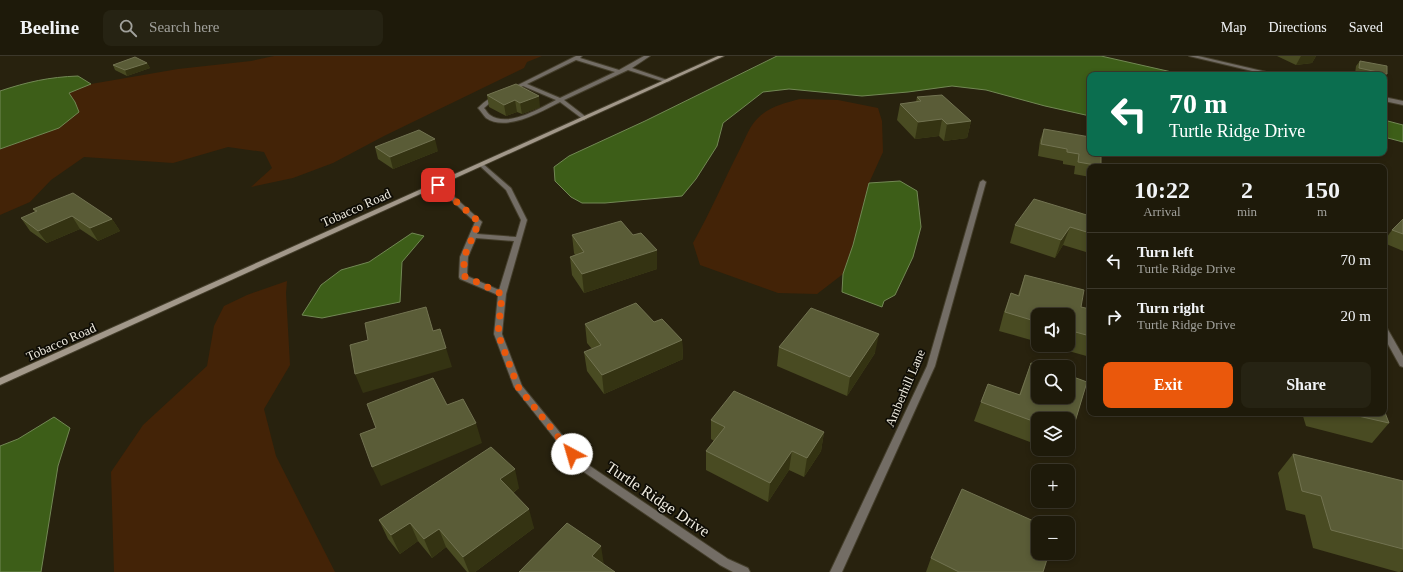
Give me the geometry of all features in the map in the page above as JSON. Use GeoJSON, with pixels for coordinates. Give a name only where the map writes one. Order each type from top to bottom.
{"type":"FeatureCollection","features":[{"type":"Feature","properties":{"kind":"street"},"geometry":{"type":"LineString","coordinates":[[619,72],[578,57],[489,101],[481,108],[485,116],[494,120],[508,121],[524,118],[628,68],[634,63],[648,56]]}},
{"type":"Feature","properties":{"kind":"street","name":"Tobacco Road"},"geometry":{"type":"LineString","coordinates":[[0,382],[722,56]]}},
{"type":"Feature","properties":{"kind":"street"},"geometry":{"type":"LineString","coordinates":[[1191,56],[1263,72]]}},
{"type":"Feature","properties":{"kind":"street"},"geometry":{"type":"LineString","coordinates":[[628,68],[667,81]]}},
{"type":"Feature","properties":{"kind":"street"},"geometry":{"type":"LineString","coordinates":[[523,84],[560,100],[584,118]]}},
{"type":"Feature","properties":{"kind":"street"},"geometry":{"type":"LineString","coordinates":[[1387,100],[1403,103]]}},
{"type":"Feature","properties":{"kind":"street","name":"Turtle Ridge Drive"},"geometry":{"type":"LineString","coordinates":[[482,165],[509,189],[524,220],[502,294],[498,334],[518,387],[580,465],[724,562],[744,572]]}},
{"type":"Feature","properties":{"kind":"street","name":"Amberhill Lane"},"geometry":{"type":"LineString","coordinates":[[836,572],[931,366],[983,182]]}},
{"type":"Feature","properties":{"kind":"street"},"geometry":{"type":"LineString","coordinates":[[438,185],[479,222],[464,257],[464,276],[502,294]]}},
{"type":"Feature","properties":{"kind":"street"},"geometry":{"type":"LineString","coordinates":[[473,236],[519,239]]}},
{"type":"Feature","properties":{"kind":"street"},"geometry":{"type":"LineString","coordinates":[[1387,335],[1403,364]]}},
{"type":"Feature","properties":{"kind":"shaded area"},"geometry":{"type":"Polygon","coordinates":[[[274,56],[542,56],[527,62],[524,68],[384,136],[333,163],[293,178],[251,187],[272,168],[264,152],[228,147],[173,163],[84,157],[51,180],[30,202],[0,215],[0,149],[59,128],[75,102],[68,93],[91,84],[178,69],[251,61],[274,56]]]}},
{"type":"Feature","properties":{"kind":"shaded area"},"geometry":{"type":"Polygon","coordinates":[[[777,56],[1101,56],[1172,72],[1087,72],[1087,115],[986,90],[952,86],[862,96],[789,89],[763,92],[723,123],[717,146],[696,179],[682,196],[605,203],[582,203],[571,197],[555,181],[554,167],[569,156],[645,121],[777,56]]]}},
{"type":"Feature","properties":{"kind":"shaded area"},"geometry":{"type":"Polygon","coordinates":[[[78,76],[91,84],[69,93],[79,112],[59,128],[0,149],[0,91],[38,80],[78,76]]]}},
{"type":"Feature","properties":{"kind":"shaded area"},"geometry":{"type":"Polygon","coordinates":[[[800,99],[838,100],[878,108],[882,121],[883,152],[869,183],[853,245],[843,274],[817,294],[778,293],[700,265],[693,243],[748,132],[755,121],[773,108],[800,99]]]}},
{"type":"Feature","properties":{"kind":"shaded area"},"geometry":{"type":"Polygon","coordinates":[[[1387,121],[1403,125],[1403,142],[1387,138],[1387,121]]]}},
{"type":"Feature","properties":{"kind":"shaded area"},"geometry":{"type":"Polygon","coordinates":[[[900,181],[917,191],[921,227],[913,257],[895,295],[884,301],[882,307],[842,292],[843,274],[853,245],[869,183],[900,181]]]}},
{"type":"Feature","properties":{"kind":"shaded area"},"geometry":{"type":"Polygon","coordinates":[[[412,233],[424,236],[402,262],[400,302],[322,318],[302,315],[321,285],[341,270],[369,262],[412,233]]]}},
{"type":"Feature","properties":{"kind":"shaded area"},"geometry":{"type":"Polygon","coordinates":[[[287,281],[286,293],[290,365],[264,409],[276,456],[335,572],[114,572],[111,472],[143,425],[207,366],[214,326],[224,306],[247,295],[287,281]]]}},
{"type":"Feature","properties":{"kind":"shaded area"},"geometry":{"type":"Polygon","coordinates":[[[54,417],[70,428],[58,466],[41,572],[0,572],[0,446],[18,439],[54,417]]]}},
{"type":"Feature","properties":{"kind":"building"},"geometry":{"type":"Polygon","coordinates":[[[135,57],[147,63],[125,70],[113,65],[135,57]]]}},
{"type":"Feature","properties":{"kind":"building"},"geometry":{"type":"Polygon","coordinates":[[[1360,61],[1387,66],[1387,72],[1378,72],[1359,68],[1360,61]]]}},
{"type":"Feature","properties":{"kind":"building"},"geometry":{"type":"Polygon","coordinates":[[[516,84],[539,96],[520,103],[515,100],[504,105],[487,95],[516,84]]]}},
{"type":"Feature","properties":{"kind":"building"},"geometry":{"type":"Polygon","coordinates":[[[942,95],[971,121],[947,124],[942,119],[918,122],[900,104],[921,101],[917,97],[942,95]]]}},
{"type":"Feature","properties":{"kind":"building"},"geometry":{"type":"Polygon","coordinates":[[[1044,129],[1087,136],[1087,156],[1101,156],[1101,164],[1078,162],[1079,154],[1067,152],[1067,149],[1041,144],[1044,129]]]}},
{"type":"Feature","properties":{"kind":"building"},"geometry":{"type":"Polygon","coordinates":[[[419,130],[435,139],[390,157],[375,147],[419,130]]]}},
{"type":"Feature","properties":{"kind":"building"},"geometry":{"type":"Polygon","coordinates":[[[73,193],[112,219],[90,228],[72,216],[38,231],[21,218],[37,211],[33,209],[73,193]]]}},
{"type":"Feature","properties":{"kind":"building"},"geometry":{"type":"Polygon","coordinates":[[[1034,199],[1087,215],[1087,232],[1070,227],[1061,240],[1015,225],[1034,199]]]}},
{"type":"Feature","properties":{"kind":"building"},"geometry":{"type":"Polygon","coordinates":[[[1403,219],[1403,234],[1392,230],[1403,219]]]}},
{"type":"Feature","properties":{"kind":"building"},"geometry":{"type":"Polygon","coordinates":[[[621,221],[633,235],[641,233],[657,250],[582,274],[570,257],[584,252],[572,235],[621,221]]]}},
{"type":"Feature","properties":{"kind":"building"},"geometry":{"type":"Polygon","coordinates":[[[1025,275],[1084,290],[1081,307],[1087,308],[1087,335],[1075,332],[1075,308],[1031,308],[1031,320],[1005,312],[1011,293],[1019,296],[1025,275]]]}},
{"type":"Feature","properties":{"kind":"building"},"geometry":{"type":"Polygon","coordinates":[[[636,303],[654,322],[662,319],[682,340],[602,375],[584,352],[601,345],[585,324],[636,303]]]}},
{"type":"Feature","properties":{"kind":"building"},"geometry":{"type":"Polygon","coordinates":[[[426,307],[433,331],[440,329],[446,348],[355,374],[350,345],[368,340],[365,323],[426,307]]]}},
{"type":"Feature","properties":{"kind":"building"},"geometry":{"type":"Polygon","coordinates":[[[811,308],[879,334],[850,377],[779,347],[811,308]]]}},
{"type":"Feature","properties":{"kind":"building"},"geometry":{"type":"Polygon","coordinates":[[[1031,363],[1031,404],[1075,404],[1075,378],[1087,382],[1075,422],[1075,412],[1031,412],[1031,420],[981,402],[988,384],[1020,395],[1031,363]]]}},
{"type":"Feature","properties":{"kind":"building"},"geometry":{"type":"Polygon","coordinates":[[[433,378],[447,405],[463,399],[476,423],[372,467],[360,434],[376,428],[367,404],[433,378]]]}},
{"type":"Feature","properties":{"kind":"building"},"geometry":{"type":"Polygon","coordinates":[[[734,391],[824,432],[807,458],[792,451],[770,483],[706,451],[725,427],[711,420],[734,391]]]}},
{"type":"Feature","properties":{"kind":"building"},"geometry":{"type":"Polygon","coordinates":[[[1358,416],[1386,416],[1389,423],[1358,416]]]}},
{"type":"Feature","properties":{"kind":"building"},"geometry":{"type":"Polygon","coordinates":[[[491,447],[515,469],[500,479],[529,509],[463,557],[439,529],[424,539],[410,523],[391,535],[379,520],[491,447]]]}},
{"type":"Feature","properties":{"kind":"building"},"geometry":{"type":"Polygon","coordinates":[[[1293,454],[1403,481],[1403,549],[1331,530],[1321,496],[1302,491],[1293,454]]]}},
{"type":"Feature","properties":{"kind":"building"},"geometry":{"type":"Polygon","coordinates":[[[962,489],[1031,520],[1031,560],[1047,560],[1043,572],[959,572],[931,558],[962,489]]]}},
{"type":"Feature","properties":{"kind":"building"},"geometry":{"type":"Polygon","coordinates":[[[567,523],[601,546],[592,556],[615,572],[519,572],[567,523]]]}},
{"type":"Feature","properties":{"kind":"route"},"geometry":{"type":"LineString","coordinates":[[438,185],[479,222],[464,257],[464,276],[502,294],[498,334],[518,387],[572,454]]}}]}
